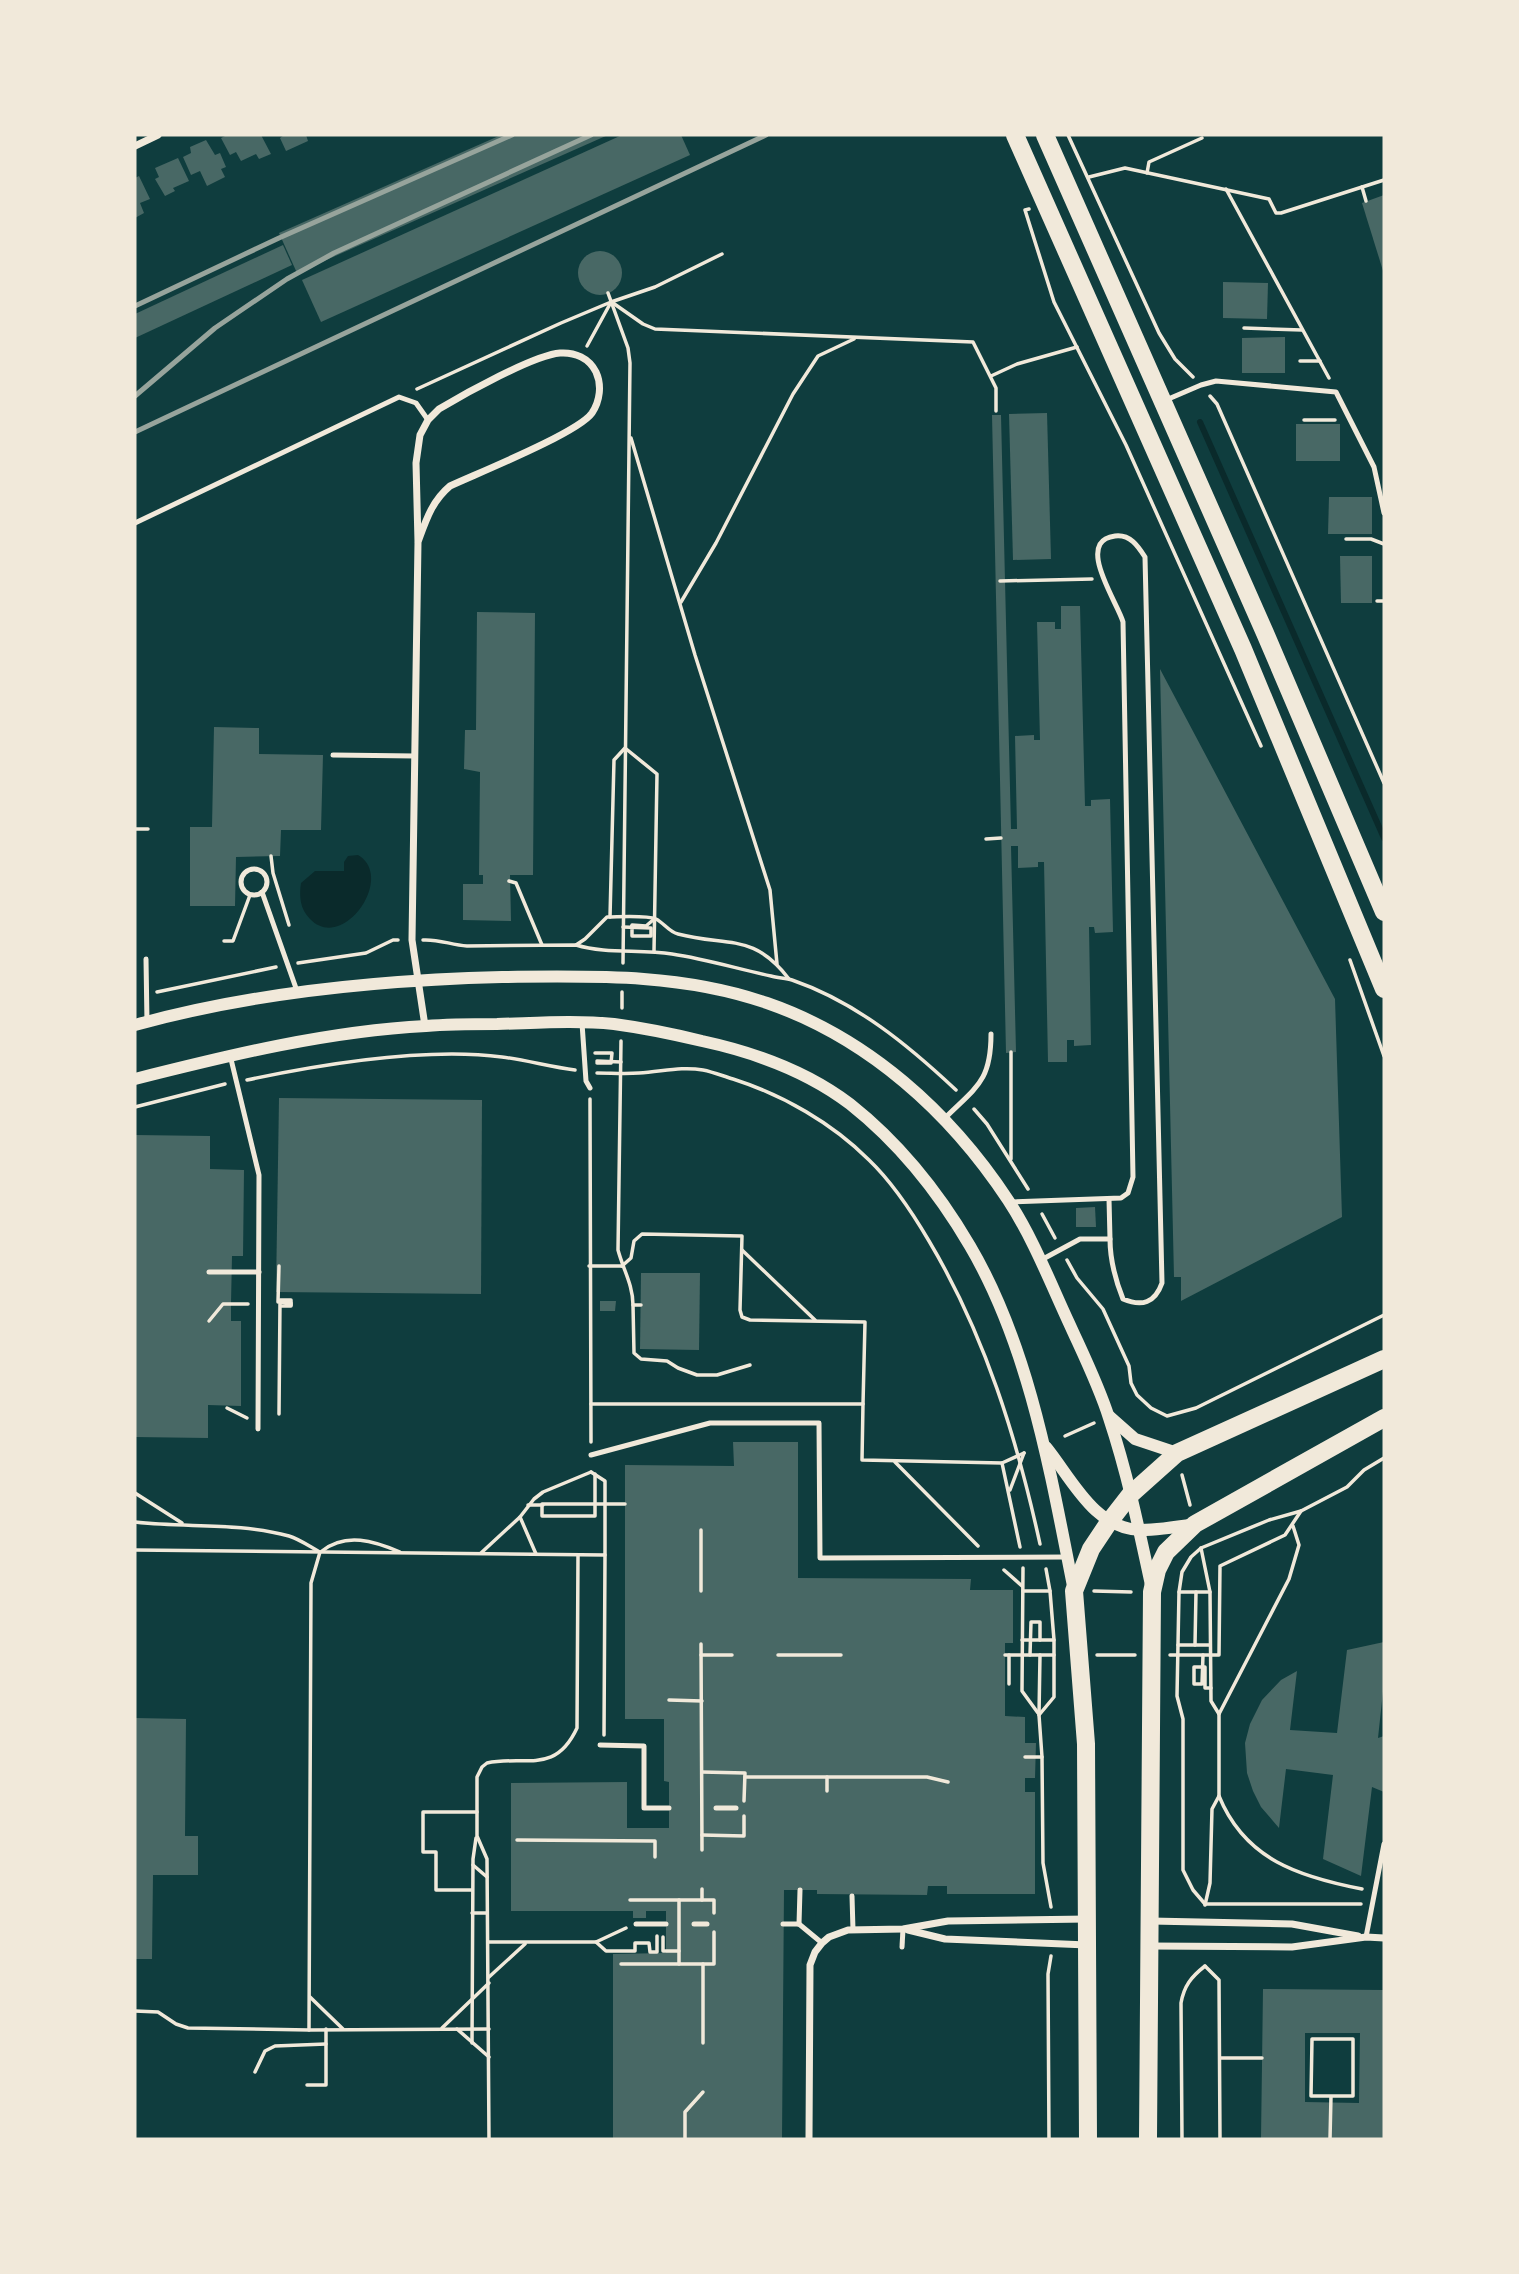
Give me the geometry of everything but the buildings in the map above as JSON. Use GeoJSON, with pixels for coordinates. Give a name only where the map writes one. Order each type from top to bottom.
{"type":"FeatureCollection","features":[{"type":"Feature","properties":{"kind":"main road"},"geometry":{"type":"LineString","coordinates":[[1015,135],[1243,649],[1384,989]]}},
{"type":"Feature","properties":{"kind":"main road"},"geometry":{"type":"LineString","coordinates":[[1045,135],[1384,912]]}},
{"type":"Feature","properties":{"kind":"main road"},"geometry":{"type":"LineString","coordinates":[[1088,2139],[1086,1744],[1074,1591],[1091,1549],[1109,1522],[1130,1495],[1177,1453],[1384,1359]]}},
{"type":"Feature","properties":{"kind":"main road"},"geometry":{"type":"LineString","coordinates":[[1148,2139],[1152,1592],[1157,1570],[1166,1552],[1193,1517],[1384,1418]]}},
{"type":"Feature","properties":{"kind":"street"},"geometry":{"type":"LineString","coordinates":[[135,146],[158,135]]}},
{"type":"Feature","properties":{"kind":"street"},"geometry":{"type":"LineString","coordinates":[[418,542],[430,509],[450,486],[570,430],[592,413],[597,402],[599,382],[590,363],[570,353],[543,357],[439,409],[428,420],[420,435],[416,463],[418,542],[412,940],[425,1026]]}},
{"type":"Feature","properties":{"kind":"street"},"geometry":{"type":"LineString","coordinates":[[141,1023],[239,1001],[417,979],[602,976],[659,978],[713,988],[768,1003],[854,1045],[895,1074],[944,1119],[1009,1202],[1041,1260],[1109,1416],[1152,1592]]}},
{"type":"Feature","properties":{"kind":"street"},"geometry":{"type":"LineString","coordinates":[[135,1079],[230,1055],[330,1037],[425,1026],[582,1023],[659,1031],[740,1049],[799,1074],[848,1103],[892,1142],[934,1190],[976,1258],[998,1302],[1025,1378],[1044,1444],[1074,1591]]}},
{"type":"Feature","properties":{"kind":"street"},"geometry":{"type":"LineString","coordinates":[[1109,1416],[1135,1439],[1177,1453]]}},
{"type":"Feature","properties":{"kind":"street"},"geometry":{"type":"LineString","coordinates":[[1044,1444],[1086,1501],[1109,1522],[1139,1530],[1193,1517]]}},
{"type":"Feature","properties":{"kind":"street"},"geometry":{"type":"LineString","coordinates":[[809,2139],[810,1965],[822,1943],[839,1933],[853,1930],[903,1929],[948,1921],[1088,1919]]}},
{"type":"Feature","properties":{"kind":"street"},"geometry":{"type":"LineString","coordinates":[[1150,1921],[1292,1924],[1384,1938]]}},
{"type":"Feature","properties":{"kind":"street"},"geometry":{"type":"LineString","coordinates":[[903,1929],[945,1939],[1087,1945]]}},
{"type":"Feature","properties":{"kind":"street"},"geometry":{"type":"LineString","coordinates":[[1149,1947],[1292,1947],[1366,1937]]}},
{"type":"Feature","properties":{"kind":"lane"},"geometry":{"type":"LineString","coordinates":[[1163,402],[1201,385],[1230,381],[1336,392],[1374,467],[1384,513]]}},
{"type":"Feature","properties":{"kind":"lane"},"geometry":{"type":"LineString","coordinates":[[135,523],[399,397],[416,403],[428,420]]}},
{"type":"Feature","properties":{"kind":"lane"},"geometry":{"type":"LineString","coordinates":[[1009,1202],[1121,1198],[1128,1193],[1133,1177],[1123,622],[1097,558],[1098,548],[1105,539],[1115,536],[1126,537],[1145,557],[1162,1277],[1158,1293],[1152,1300],[1135,1303],[1123,1299],[1115,1281],[1110,1256],[1109,1199]]}},
{"type":"Feature","properties":{"kind":"lane"},"geometry":{"type":"LineString","coordinates":[[333,755],[415,756]]}},
{"type":"Feature","properties":{"kind":"lane"},"geometry":{"type":"LineString","coordinates":[[254,869],[265,876],[267,884],[262,892],[250,894],[242,886],[244,875],[254,869]]}},
{"type":"Feature","properties":{"kind":"lane"},"geometry":{"type":"LineString","coordinates":[[262,892],[297,992]]}},
{"type":"Feature","properties":{"kind":"lane"},"geometry":{"type":"LineString","coordinates":[[141,1023],[146,994],[146,959]]}},
{"type":"Feature","properties":{"kind":"lane"},"geometry":{"type":"LineString","coordinates":[[582,1023],[586,1081],[590,1088]]}},
{"type":"Feature","properties":{"kind":"lane"},"geometry":{"type":"LineString","coordinates":[[944,1119],[981,1081],[988,1070],[991,1034]]}},
{"type":"Feature","properties":{"kind":"lane"},"geometry":{"type":"LineString","coordinates":[[230,1055],[259,1175],[259,1426]]}},
{"type":"Feature","properties":{"kind":"lane"},"geometry":{"type":"LineString","coordinates":[[1041,1260],[1080,1240],[1110,1240]]}},
{"type":"Feature","properties":{"kind":"lane"},"geometry":{"type":"LineString","coordinates":[[209,1272],[259,1272]]}},
{"type":"Feature","properties":{"kind":"lane"},"geometry":{"type":"LineString","coordinates":[[591,1455],[710,1423],[819,1423],[820,1558],[1067,1557]]}},
{"type":"Feature","properties":{"kind":"lane"},"geometry":{"type":"LineString","coordinates":[[602,1745],[644,1746],[644,1808],[669,1808]]}},
{"type":"Feature","properties":{"kind":"lane"},"geometry":{"type":"LineString","coordinates":[[716,1808],[736,1808]]}},
{"type":"Feature","properties":{"kind":"lane"},"geometry":{"type":"LineString","coordinates":[[1366,1937],[1384,1844]]}},
{"type":"Feature","properties":{"kind":"lane"},"geometry":{"type":"LineString","coordinates":[[799,1924],[800,1891]]}},
{"type":"Feature","properties":{"kind":"lane"},"geometry":{"type":"LineString","coordinates":[[852,1896],[853,1930]]}},
{"type":"Feature","properties":{"kind":"lane"},"geometry":{"type":"LineString","coordinates":[[636,1924],[666,1924]]}},
{"type":"Feature","properties":{"kind":"lane"},"geometry":{"type":"LineString","coordinates":[[694,1924],[707,1924]]}},
{"type":"Feature","properties":{"kind":"lane"},"geometry":{"type":"LineString","coordinates":[[783,1924],[799,1924],[822,1943]]}},
{"type":"Feature","properties":{"kind":"lane"},"geometry":{"type":"LineString","coordinates":[[902,1947],[903,1929]]}},
{"type":"Feature","properties":{"kind":"path"},"geometry":{"type":"LineString","coordinates":[[1068,135],[1159,333],[1175,359],[1217,404],[1384,783]]}},
{"type":"Feature","properties":{"kind":"path"},"geometry":{"type":"LineString","coordinates":[[1147,173],[1149,162],[1202,138]]}},
{"type":"Feature","properties":{"kind":"path"},"geometry":{"type":"LineString","coordinates":[[1089,177],[1117,169],[1147,173],[1269,199],[1276,213],[1384,180]]}},
{"type":"Feature","properties":{"kind":"path"},"geometry":{"type":"LineString","coordinates":[[1362,187],[1366,201]]}},
{"type":"Feature","properties":{"kind":"path"},"geometry":{"type":"LineString","coordinates":[[1226,189],[1336,392]]}},
{"type":"Feature","properties":{"kind":"path"},"geometry":{"type":"LineString","coordinates":[[1025,210],[1054,302],[1126,445],[1262,749]]}},
{"type":"Feature","properties":{"kind":"path"},"geometry":{"type":"LineString","coordinates":[[399,397],[611,302],[655,287],[722,254]]}},
{"type":"Feature","properties":{"kind":"path"},"geometry":{"type":"LineString","coordinates":[[608,293],[628,348],[630,363],[623,927],[638,927],[651,928],[651,936],[632,936],[632,925],[646,926],[654,918]]}},
{"type":"Feature","properties":{"kind":"path"},"geometry":{"type":"LineString","coordinates":[[611,302],[655,329],[973,342],[996,388],[996,411]]}},
{"type":"Feature","properties":{"kind":"path"},"geometry":{"type":"LineString","coordinates":[[585,348],[611,302]]}},
{"type":"Feature","properties":{"kind":"path"},"geometry":{"type":"LineString","coordinates":[[1244,328],[1302,330]]}},
{"type":"Feature","properties":{"kind":"path"},"geometry":{"type":"LineString","coordinates":[[681,602],[793,394],[818,356],[856,338]]}},
{"type":"Feature","properties":{"kind":"path"},"geometry":{"type":"LineString","coordinates":[[991,376],[1017,364],[1077,347]]}},
{"type":"Feature","properties":{"kind":"path"},"geometry":{"type":"LineString","coordinates":[[1300,361],[1320,361]]}},
{"type":"Feature","properties":{"kind":"path"},"geometry":{"type":"LineString","coordinates":[[1304,420],[1351,420]]}},
{"type":"Feature","properties":{"kind":"path"},"geometry":{"type":"LineString","coordinates":[[629,433],[695,655],[770,890],[777,964]]}},
{"type":"Feature","properties":{"kind":"path"},"geometry":{"type":"LineString","coordinates":[[1346,539],[1371,539],[1384,544]]}},
{"type":"Feature","properties":{"kind":"path"},"geometry":{"type":"LineString","coordinates":[[1000,581],[1104,579]]}},
{"type":"Feature","properties":{"kind":"path"},"geometry":{"type":"LineString","coordinates":[[1377,601],[1384,601]]}},
{"type":"Feature","properties":{"kind":"path"},"geometry":{"type":"LineString","coordinates":[[610,917],[614,760],[625,748]]}},
{"type":"Feature","properties":{"kind":"path"},"geometry":{"type":"LineString","coordinates":[[625,748],[657,774],[654,951]]}},
{"type":"Feature","properties":{"kind":"path"},"geometry":{"type":"LineString","coordinates":[[135,829],[148,829]]}},
{"type":"Feature","properties":{"kind":"path"},"geometry":{"type":"LineString","coordinates":[[986,839],[1001,838]]}},
{"type":"Feature","properties":{"kind":"path"},"geometry":{"type":"LineString","coordinates":[[271,856],[273,873],[290,929]]}},
{"type":"Feature","properties":{"kind":"path"},"geometry":{"type":"LineString","coordinates":[[265,876],[273,873]]}},
{"type":"Feature","properties":{"kind":"path"},"geometry":{"type":"LineString","coordinates":[[509,881],[516,883],[542,945]]}},
{"type":"Feature","properties":{"kind":"path"},"geometry":{"type":"LineString","coordinates":[[224,941],[233,941],[250,894]]}},
{"type":"Feature","properties":{"kind":"path"},"geometry":{"type":"LineString","coordinates":[[146,994],[301,962],[366,953],[393,940],[439,939],[452,945],[467,946],[576,945],[589,949],[654,951],[789,979],[762,951],[740,944],[675,934],[654,918],[607,917],[576,945]]}},
{"type":"Feature","properties":{"kind":"path"},"geometry":{"type":"LineString","coordinates":[[1346,950],[1384,1056]]}},
{"type":"Feature","properties":{"kind":"path"},"geometry":{"type":"LineString","coordinates":[[297,951],[301,962]]}},
{"type":"Feature","properties":{"kind":"path"},"geometry":{"type":"LineString","coordinates":[[1011,1052],[1011,1161]]}},
{"type":"Feature","properties":{"kind":"path"},"geometry":{"type":"LineString","coordinates":[[595,1053],[612,1053],[611,1063],[608,1062]]}},
{"type":"Feature","properties":{"kind":"path"},"geometry":{"type":"LineString","coordinates":[[135,1107],[237,1082],[331,1064],[428,1055],[501,1057],[585,1072],[639,1073],[676,1068],[702,1070],[792,1102],[869,1159],[896,1190],[949,1274],[978,1334],[1021,1466],[1050,1591],[1054,1640],[1054,1697],[1039,1715]]}},
{"type":"Feature","properties":{"kind":"path"},"geometry":{"type":"LineString","coordinates":[[595,1061],[621,1062],[618,1250],[633,1289],[634,1353],[641,1359],[667,1361],[697,1375],[717,1376],[750,1365]]}},
{"type":"Feature","properties":{"kind":"path"},"geometry":{"type":"LineString","coordinates":[[590,1088],[589,1266],[591,1455],[593,1473],[594,1505],[594,1516],[542,1516],[542,1504],[625,1504]]}},
{"type":"Feature","properties":{"kind":"path"},"geometry":{"type":"LineString","coordinates":[[589,1266],[622,1266],[631,1258],[634,1241],[642,1234],[742,1236],[742,1317],[750,1320],[865,1322],[863,1404]]}},
{"type":"Feature","properties":{"kind":"path"},"geometry":{"type":"LineString","coordinates":[[741,1250],[817,1321]]}},
{"type":"Feature","properties":{"kind":"path"},"geometry":{"type":"LineString","coordinates":[[279,1266],[278,1304],[290,1305],[290,1300],[280,1300]]}},
{"type":"Feature","properties":{"kind":"path"},"geometry":{"type":"LineString","coordinates":[[279,1414],[280,1303],[291,1303],[291,1306],[280,1306]]}},
{"type":"Feature","properties":{"kind":"path"},"geometry":{"type":"LineString","coordinates":[[209,1321],[223,1304],[231,1304]]}},
{"type":"Feature","properties":{"kind":"path"},"geometry":{"type":"LineString","coordinates":[[633,1305],[641,1305]]}},
{"type":"Feature","properties":{"kind":"path"},"geometry":{"type":"LineString","coordinates":[[1167,1416],[1196,1408],[1384,1315]]}},
{"type":"Feature","properties":{"kind":"path"},"geometry":{"type":"LineString","coordinates":[[227,1408],[259,1426]]}},
{"type":"Feature","properties":{"kind":"path"},"geometry":{"type":"LineString","coordinates":[[1065,1436],[1094,1423]]}},
{"type":"Feature","properties":{"kind":"path"},"geometry":{"type":"LineString","coordinates":[[1009,1492],[1024,1453],[1002,1463],[1023,1557],[1022,1691],[1039,1715]]}},
{"type":"Feature","properties":{"kind":"path"},"geometry":{"type":"LineString","coordinates":[[1372,1904],[1205,1904],[1193,1891],[1183,1871],[1183,1719],[1177,1696],[1179,1592],[1182,1572],[1201,1548],[1269,1520],[1301,1511],[1347,1487],[1364,1470],[1384,1458]]}},
{"type":"Feature","properties":{"kind":"path"},"geometry":{"type":"LineString","coordinates":[[893,1461],[1023,1589],[1050,1591]]}},
{"type":"Feature","properties":{"kind":"path"},"geometry":{"type":"LineString","coordinates":[[479,1554],[543,1492],[593,1473]]}},
{"type":"Feature","properties":{"kind":"path"},"geometry":{"type":"LineString","coordinates":[[593,1473],[605,1481],[602,1745]]}},
{"type":"Feature","properties":{"kind":"path"},"geometry":{"type":"LineString","coordinates":[[1182,1475],[1193,1517]]}},
{"type":"Feature","properties":{"kind":"path"},"geometry":{"type":"LineString","coordinates":[[135,1493],[184,1524]]}},
{"type":"Feature","properties":{"kind":"path"},"geometry":{"type":"LineString","coordinates":[[528,1505],[594,1505]]}},
{"type":"Feature","properties":{"kind":"path"},"geometry":{"type":"LineString","coordinates":[[1162,1655],[1219,1655],[1220,1566],[1285,1535],[1301,1511]]}},
{"type":"Feature","properties":{"kind":"path"},"geometry":{"type":"LineString","coordinates":[[520,1517],[536,1554]]}},
{"type":"Feature","properties":{"kind":"path"},"geometry":{"type":"LineString","coordinates":[[135,1522],[223,1525],[261,1530],[292,1536],[320,1552]]}},
{"type":"Feature","properties":{"kind":"path"},"geometry":{"type":"LineString","coordinates":[[1205,1904],[1210,1883],[1212,1809],[1219,1796],[1219,1714],[1289,1579],[1299,1545],[1293,1526]]}},
{"type":"Feature","properties":{"kind":"path"},"geometry":{"type":"LineString","coordinates":[[701,1530],[701,1591]]}},
{"type":"Feature","properties":{"kind":"path"},"geometry":{"type":"LineString","coordinates":[[309,2030],[311,1583],[320,1552],[334,1542],[353,1540],[380,1543],[404,1554]]}},
{"type":"Feature","properties":{"kind":"path"},"geometry":{"type":"LineString","coordinates":[[1201,1548],[1210,1592],[1210,1701],[1219,1714]]}},
{"type":"Feature","properties":{"kind":"path"},"geometry":{"type":"LineString","coordinates":[[135,1550],[605,1555]]}},
{"type":"Feature","properties":{"kind":"path"},"geometry":{"type":"LineString","coordinates":[[472,2043],[472,1891],[477,1836],[477,1777],[482,1767],[494,1762],[541,1761],[563,1748],[572,1739],[577,1728],[578,1555]]}},
{"type":"Feature","properties":{"kind":"path"},"geometry":{"type":"LineString","coordinates":[[1094,1591],[1131,1592]]}},
{"type":"Feature","properties":{"kind":"path"},"geometry":{"type":"LineString","coordinates":[[1179,1592],[1210,1592]]}},
{"type":"Feature","properties":{"kind":"path"},"geometry":{"type":"LineString","coordinates":[[1195,1645],[1196,1592]]}},
{"type":"Feature","properties":{"kind":"path"},"geometry":{"type":"LineString","coordinates":[[1030,1655],[1031,1622],[1040,1622],[1040,1640]]}},
{"type":"Feature","properties":{"kind":"path"},"geometry":{"type":"LineString","coordinates":[[1023,1640],[1054,1640]]}},
{"type":"Feature","properties":{"kind":"path"},"geometry":{"type":"LineString","coordinates":[[701,1644],[702,1850]]}},
{"type":"Feature","properties":{"kind":"path"},"geometry":{"type":"LineString","coordinates":[[1178,1645],[1210,1645]]}},
{"type":"Feature","properties":{"kind":"path"},"geometry":{"type":"LineString","coordinates":[[701,1655],[732,1655]]}},
{"type":"Feature","properties":{"kind":"path"},"geometry":{"type":"LineString","coordinates":[[778,1655],[841,1655]]}},
{"type":"Feature","properties":{"kind":"path"},"geometry":{"type":"LineString","coordinates":[[1009,1684],[1007,1655],[1054,1655]]}},
{"type":"Feature","properties":{"kind":"path"},"geometry":{"type":"LineString","coordinates":[[1040,1655],[1043,1863],[1050,1899]]}},
{"type":"Feature","properties":{"kind":"path"},"geometry":{"type":"LineString","coordinates":[[1095,1655],[1135,1655]]}},
{"type":"Feature","properties":{"kind":"path"},"geometry":{"type":"LineString","coordinates":[[1203,1655],[1202,1684],[1194,1684],[1194,1667],[1205,1667],[1205,1688],[1210,1688]]}},
{"type":"Feature","properties":{"kind":"path"},"geometry":{"type":"LineString","coordinates":[[669,1700],[702,1701]]}},
{"type":"Feature","properties":{"kind":"path"},"geometry":{"type":"LineString","coordinates":[[1025,1757],[1042,1757]]}},
{"type":"Feature","properties":{"kind":"path"},"geometry":{"type":"LineString","coordinates":[[744,1777],[927,1777],[948,1782]]}},
{"type":"Feature","properties":{"kind":"path"},"geometry":{"type":"LineString","coordinates":[[827,1777],[827,1791]]}},
{"type":"Feature","properties":{"kind":"path"},"geometry":{"type":"LineString","coordinates":[[1219,1796],[1233,1822],[1258,1851],[1274,1861],[1321,1881],[1375,1891]]}},
{"type":"Feature","properties":{"kind":"path"},"geometry":{"type":"LineString","coordinates":[[472,1891],[436,1891],[436,1852],[423,1852],[423,1812],[477,1812]]}},
{"type":"Feature","properties":{"kind":"path"},"geometry":{"type":"LineString","coordinates":[[477,1836],[487,1858],[489,2139]]}},
{"type":"Feature","properties":{"kind":"path"},"geometry":{"type":"LineString","coordinates":[[517,1839],[655,1841],[655,1857]]}},
{"type":"Feature","properties":{"kind":"path"},"geometry":{"type":"LineString","coordinates":[[473,1865],[487,1877]]}},
{"type":"Feature","properties":{"kind":"path"},"geometry":{"type":"LineString","coordinates":[[630,1900],[679,1900]]}},
{"type":"Feature","properties":{"kind":"path"},"geometry":{"type":"LineString","coordinates":[[472,1913],[488,1913]]}},
{"type":"Feature","properties":{"kind":"path"},"geometry":{"type":"LineString","coordinates":[[488,1942],[596,1942],[636,1924]]}},
{"type":"Feature","properties":{"kind":"path"},"geometry":{"type":"LineString","coordinates":[[596,1942],[606,1951],[635,1951],[635,1943],[649,1943],[650,1952],[657,1952],[657,1933],[663,1933],[663,1951],[679,1951]]}},
{"type":"Feature","properties":{"kind":"path"},"geometry":{"type":"LineString","coordinates":[[488,1978],[526,1942]]}},
{"type":"Feature","properties":{"kind":"path"},"geometry":{"type":"LineString","coordinates":[[1049,2139],[1050,1959]]}},
{"type":"Feature","properties":{"kind":"path"},"geometry":{"type":"LineString","coordinates":[[1205,1961],[1205,1966],[1219,1980],[1220,2139]]}},
{"type":"Feature","properties":{"kind":"path"},"geometry":{"type":"LineString","coordinates":[[621,1964],[679,1964]]}},
{"type":"Feature","properties":{"kind":"path"},"geometry":{"type":"LineString","coordinates":[[703,1964],[703,2043]]}},
{"type":"Feature","properties":{"kind":"path"},"geometry":{"type":"LineString","coordinates":[[1182,2139],[1181,2003],[1189,1980],[1205,1966]]}},
{"type":"Feature","properties":{"kind":"path"},"geometry":{"type":"LineString","coordinates":[[440,2029],[489,1983]]}},
{"type":"Feature","properties":{"kind":"path"},"geometry":{"type":"LineString","coordinates":[[310,1997],[343,2029]]}},
{"type":"Feature","properties":{"kind":"path"},"geometry":{"type":"LineString","coordinates":[[135,2011],[158,2012],[176,2024],[188,2028],[489,2029]]}},
{"type":"Feature","properties":{"kind":"path"},"geometry":{"type":"LineString","coordinates":[[307,2085],[326,2085],[326,2029]]}},
{"type":"Feature","properties":{"kind":"path"},"geometry":{"type":"LineString","coordinates":[[457,2029],[489,2057]]}},
{"type":"Feature","properties":{"kind":"path"},"geometry":{"type":"LineString","coordinates":[[1312,2039],[1353,2039],[1353,2096],[1311,2096],[1312,2058],[1312,2039]]}},
{"type":"Feature","properties":{"kind":"path"},"geometry":{"type":"LineString","coordinates":[[255,2072],[265,2051],[275,2046],[326,2044]]}},
{"type":"Feature","properties":{"kind":"path"},"geometry":{"type":"LineString","coordinates":[[1220,2058],[1262,2058]]}},
{"type":"Feature","properties":{"kind":"path"},"geometry":{"type":"LineString","coordinates":[[1305,2058],[1312,2058]]}},
{"type":"Feature","properties":{"kind":"path"},"geometry":{"type":"LineString","coordinates":[[1353,2067],[1360,2067]]}},
{"type":"Feature","properties":{"kind":"path"},"geometry":{"type":"LineString","coordinates":[[685,2139],[685,2112],[703,2092]]}},
{"type":"Feature","properties":{"kind":"path"},"geometry":{"type":"LineString","coordinates":[[1330,2139],[1331,2096]]}},
{"type":"Feature","properties":{"kind":"water"},"geometry":{"type":"Polygon","coordinates":[[[358,855],[368,865],[371,879],[368,894],[361,908],[350,919],[337,926],[323,927],[310,919],[304,911],[301,883],[315,871],[344,871],[344,862],[348,856],[358,855]]]}},
{"type":"Feature","properties":{"kind":"waterway"},"geometry":{"type":"LineString","coordinates":[[1200,422],[1384,838]]}},
{"type":"Feature","properties":{"kind":"railway"},"geometry":{"type":"LineString","coordinates":[[135,306],[279,238],[512,135]]}},
{"type":"Feature","properties":{"kind":"railway"},"geometry":{"type":"LineString","coordinates":[[135,396],[215,328],[287,279],[334,253],[591,135]]}},
{"type":"Feature","properties":{"kind":"railway"},"geometry":{"type":"LineString","coordinates":[[135,432],[766,135]]}}]}
